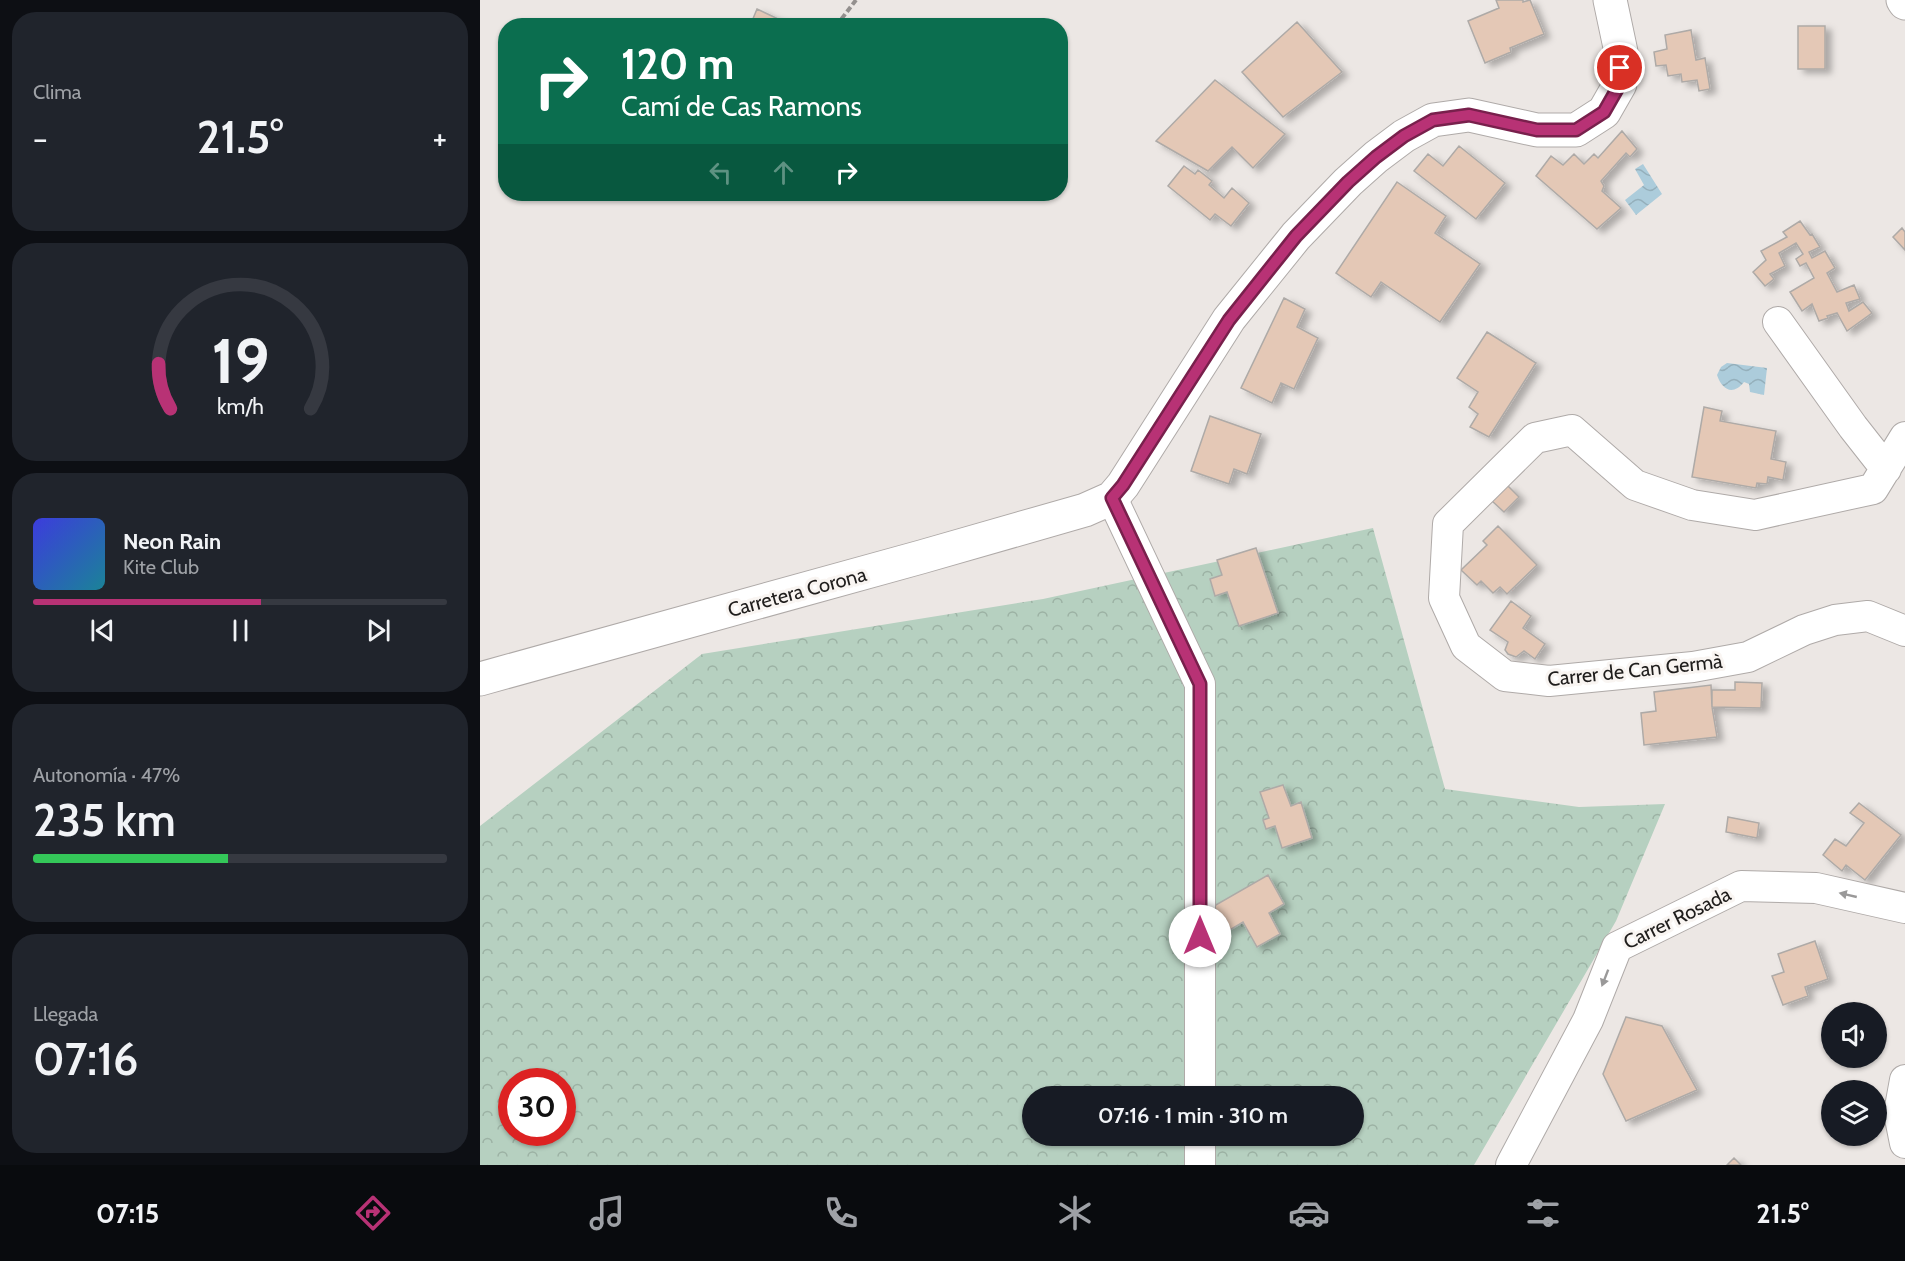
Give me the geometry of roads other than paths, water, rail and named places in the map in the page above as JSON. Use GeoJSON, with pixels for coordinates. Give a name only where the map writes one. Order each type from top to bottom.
{"type":"FeatureCollection","features":[{"type":"Feature","properties":{"kind":"main road"},"geometry":{"type":"LineString","coordinates":[[1112,498],[1179,400],[1229,320],[1296,236],[1348,182],[1376,157],[1404,136],[1433,120],[1469,115],[1537,130],[1576,130],[1604,112],[1620,84],[1621,52],[1610,0]]}},
{"type":"Feature","properties":{"kind":"main road","name":"Carretera Corona"},"geometry":{"type":"LineString","coordinates":[[480,679],[921,557],[1084,510],[1112,498]]}},
{"type":"Feature","properties":{"kind":"street"},"geometry":{"type":"LineString","coordinates":[[1778,322],[1886,469]]}},
{"type":"Feature","properties":{"kind":"street","name":"Carrer de Can Germà"},"geometry":{"type":"LineString","coordinates":[[1905,437],[1873,489],[1755,515],[1692,505],[1635,485],[1572,430],[1535,438],[1448,524],[1444,598],[1466,646],[1505,676],[1549,681],[1693,667],[1748,657],[1804,630],[1835,620],[1868,616],[1905,631]]}},
{"type":"Feature","properties":{"kind":"street"},"geometry":{"type":"LineString","coordinates":[[1112,498],[1200,684],[1200,1086]]}},
{"type":"Feature","properties":{"kind":"street","name":"Carrer Rosada"},"geometry":{"type":"LineString","coordinates":[[1511,1165],[1588,1020],[1617,947],[1741,886],[1816,888],[1905,908]]}},
{"type":"Feature","properties":{"kind":"street"},"geometry":{"type":"LineString","coordinates":[[1905,1080],[1899,1113],[1905,1143]]}},
{"type":"Feature","properties":{"kind":"street"},"geometry":{"type":"LineString","coordinates":[[1200,1146],[1200,1165]]}},
{"type":"Feature","properties":{"kind":"water"},"geometry":{"type":"Polygon","coordinates":[[[1643,164],[1662,194],[1636,215],[1625,200],[1644,185],[1635,169],[1643,164]]]}},
{"type":"Feature","properties":{"kind":"water"},"geometry":{"type":"Polygon","coordinates":[[[1727,363],[1767,368],[1764,395],[1750,392],[1749,384],[1744,382],[1736,389],[1725,387],[1717,375],[1721,367],[1727,363]]]}}]}
